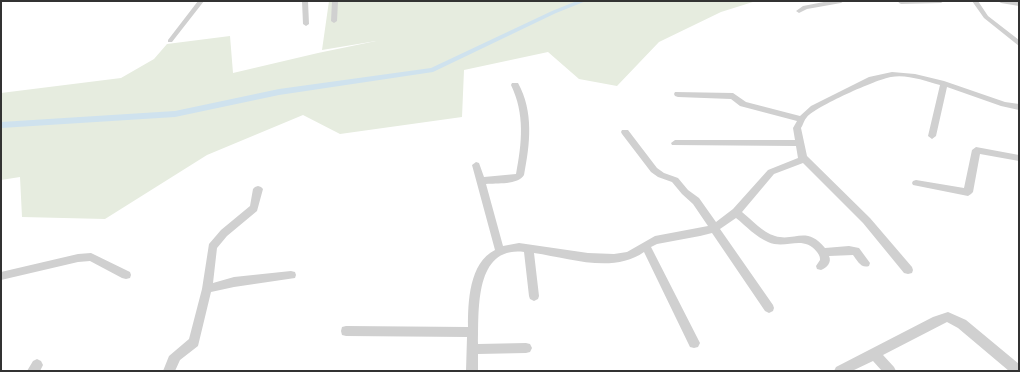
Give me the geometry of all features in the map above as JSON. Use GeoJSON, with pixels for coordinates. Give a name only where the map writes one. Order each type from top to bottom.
{"type":"FeatureCollection","features":[{"type":"Feature","properties":{"kind":"street"},"geometry":{"type":"LineString","coordinates":[[170,41],[201,1]]}},
{"type":"Feature","properties":{"kind":"street"},"geometry":{"type":"LineString","coordinates":[[305,1],[306,24]]}},
{"type":"Feature","properties":{"kind":"street"},"geometry":{"type":"LineString","coordinates":[[334,21],[335,1]]}},
{"type":"Feature","properties":{"kind":"street"},"geometry":{"type":"LineString","coordinates":[[799,11],[806,7],[841,1]]}},
{"type":"Feature","properties":{"kind":"street"},"geometry":{"type":"LineString","coordinates":[[901,2],[941,1]]}},
{"type":"Feature","properties":{"kind":"street"},"geometry":{"type":"LineString","coordinates":[[975,1],[986,17],[1019,44]]}},
{"type":"Feature","properties":{"kind":"street"},"geometry":{"type":"LineString","coordinates":[[1001,1],[1019,4]]}},
{"type":"Feature","properties":{"kind":"street"},"geometry":{"type":"LineString","coordinates":[[908,270],[878,234],[803,157],[797,128],[801,119],[814,108],[832,99],[885,75],[899,74],[915,76],[1004,104],[1019,107]]}},
{"type":"Feature","properties":{"kind":"street"},"geometry":{"type":"LineString","coordinates":[[932,136],[944,84]]}},
{"type":"Feature","properties":{"kind":"street"},"geometry":{"type":"LineString","coordinates":[[480,181],[514,178],[520,175],[525,141],[525,113],[522,97],[515,85]]}},
{"type":"Feature","properties":{"kind":"street"},"geometry":{"type":"LineString","coordinates":[[678,94],[733,96],[743,104],[801,119]]}},
{"type":"Feature","properties":{"kind":"street"},"geometry":{"type":"LineString","coordinates":[[625,132],[654,170],[661,175],[675,180],[685,192],[696,201],[770,308]]}},
{"type":"Feature","properties":{"kind":"street"},"geometry":{"type":"LineString","coordinates":[[675,143],[800,143]]}},
{"type":"Feature","properties":{"kind":"street"},"geometry":{"type":"LineString","coordinates":[[916,183],[968,192],[976,150],[1019,158]]}},
{"type":"Feature","properties":{"kind":"street"},"geometry":{"type":"LineString","coordinates":[[472,371],[474,303],[478,278],[484,267],[500,251],[510,248],[529,248],[614,259],[636,253],[655,240],[693,235],[714,228],[736,213],[772,171],[800,162],[803,157]]}},
{"type":"Feature","properties":{"kind":"street"},"geometry":{"type":"LineString","coordinates":[[476,165],[500,251]]}},
{"type":"Feature","properties":{"kind":"street"},"geometry":{"type":"LineString","coordinates":[[168,371],[171,361],[176,355],[190,348],[194,342],[207,289],[212,247],[224,233],[254,208],[258,189]]}},
{"type":"Feature","properties":{"kind":"street"},"geometry":{"type":"LineString","coordinates":[[736,213],[772,239],[803,238],[810,240],[826,258],[825,262],[821,266]]}},
{"type":"Feature","properties":{"kind":"street"},"geometry":{"type":"LineString","coordinates":[[646,246],[694,343]]}},
{"type":"Feature","properties":{"kind":"street"},"geometry":{"type":"LineString","coordinates":[[529,248],[534,296]]}},
{"type":"Feature","properties":{"kind":"street"},"geometry":{"type":"LineString","coordinates":[[822,252],[849,250],[856,251],[865,263]]}},
{"type":"Feature","properties":{"kind":"street"},"geometry":{"type":"LineString","coordinates":[[2,277],[78,258],[91,257],[126,275]]}},
{"type":"Feature","properties":{"kind":"street"},"geometry":{"type":"LineString","coordinates":[[207,289],[234,282],[291,275]]}},
{"type":"Feature","properties":{"kind":"street"},"geometry":{"type":"LineString","coordinates":[[840,371],[937,321],[948,317],[962,324],[1018,371]]}},
{"type":"Feature","properties":{"kind":"street"},"geometry":{"type":"LineString","coordinates":[[346,331],[473,332]]}},
{"type":"Feature","properties":{"kind":"street"},"geometry":{"type":"LineString","coordinates":[[472,349],[526,348]]}},
{"type":"Feature","properties":{"kind":"street"},"geometry":{"type":"LineString","coordinates":[[874,354],[890,371]]}},
{"type":"Feature","properties":{"kind":"shaded area"},"geometry":{"type":"Polygon","coordinates":[[[329,1],[756,1],[721,12],[659,42],[617,86],[579,79],[548,52],[464,70],[462,117],[340,134],[303,115],[207,155],[105,219],[22,217],[20,177],[1,180],[1,93],[121,78],[154,59],[167,44],[230,36],[233,73],[376,41],[322,50],[329,1]]]}},
{"type":"Feature","properties":{"kind":"waterway"},"geometry":{"type":"LineString","coordinates":[[1,125],[175,114],[279,92],[433,70],[554,12],[583,1]]}}]}
